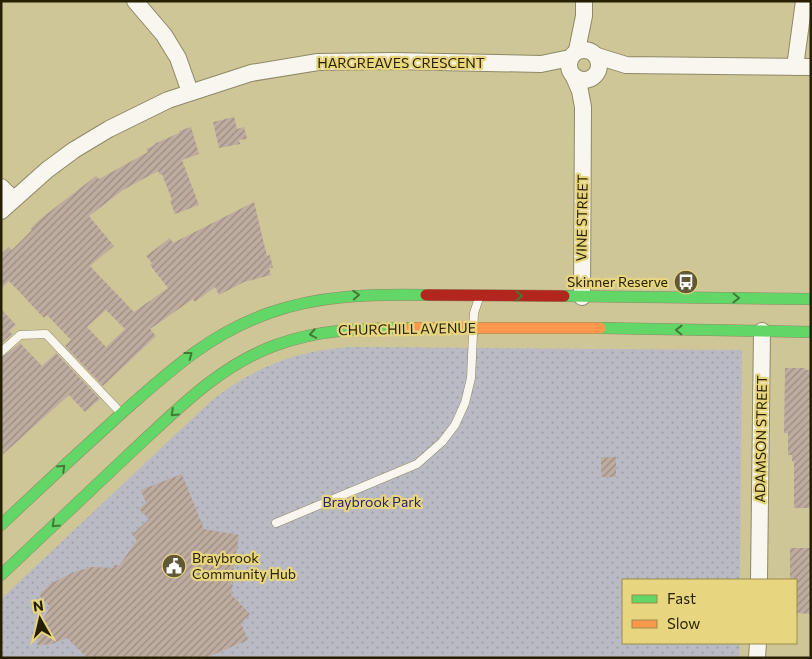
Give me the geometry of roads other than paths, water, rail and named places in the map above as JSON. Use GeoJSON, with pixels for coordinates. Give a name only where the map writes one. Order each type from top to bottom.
{"type":"FeatureCollection","features":[{"type":"Feature","properties":{"kind":"main road"},"geometry":{"type":"LineString","coordinates":[[1,525],[96,436],[188,355],[215,338],[272,312],[300,302],[369,294],[479,296],[582,305],[762,303],[811,299]]}},
{"type":"Feature","properties":{"kind":"main road","name":"VINE STREET"},"geometry":{"type":"LineString","coordinates":[[581,328],[582,305]]}},
{"type":"Feature","properties":{"kind":"main road","name":"CHURCHILL AVENUE"},"geometry":{"type":"LineString","coordinates":[[1,576],[217,374],[246,357],[271,346],[303,336],[334,330],[364,328],[762,327],[811,332]]}},
{"type":"Feature","properties":{"kind":"main road"},"geometry":{"type":"LineString","coordinates":[[96,436],[106,453],[106,477]]}},
{"type":"Feature","properties":{"kind":"street"},"geometry":{"type":"LineString","coordinates":[[803,67],[804,1]]}},
{"type":"Feature","properties":{"kind":"street"},"geometry":{"type":"LineString","coordinates":[[140,3],[164,35],[178,58],[190,92]]}},
{"type":"Feature","properties":{"kind":"street","name":"VINE STREET"},"geometry":{"type":"LineString","coordinates":[[582,305],[584,107],[580,91],[580,61],[587,37],[584,9]]}},
{"type":"Feature","properties":{"kind":"street","name":"HARGREAVES CRESCENT"},"geometry":{"type":"LineString","coordinates":[[1,211],[47,170],[74,150],[141,113],[190,92],[251,73],[318,62],[392,61],[541,64],[580,61],[626,65],[803,67]]}},
{"type":"Feature","properties":{"kind":"street","name":"HARGREAVES CRESCENT"},"geometry":{"type":"LineString","coordinates":[[580,61],[582,80],[626,65]]}},
{"type":"Feature","properties":{"kind":"street","name":"VINE STREET"},"geometry":{"type":"LineString","coordinates":[[580,61],[599,65],[584,107]]}},
{"type":"Feature","properties":{"kind":"street"},"geometry":{"type":"LineString","coordinates":[[1,187],[14,199]]}},
{"type":"Feature","properties":{"kind":"street","name":"ADAMSON STREET"},"geometry":{"type":"LineString","coordinates":[[758,579],[762,327]]}},
{"type":"Feature","properties":{"kind":"street"},"geometry":{"type":"LineString","coordinates":[[758,644],[758,658]]}},
{"type":"Feature","properties":{"kind":"lane"},"geometry":{"type":"LineString","coordinates":[[276,522],[417,464],[442,442],[455,425],[465,403],[471,378],[474,313],[479,296]]}},
{"type":"Feature","properties":{"kind":"lane"},"geometry":{"type":"LineString","coordinates":[[1,352],[20,335],[46,334],[122,414]]}},
{"type":"Feature","properties":{"kind":"place","name":"Skinner Reserve"},"geometry":{"type":"Point","coordinates":[686,282]}},
{"type":"Feature","properties":{"kind":"place","name":"Braybrook Community Hub"},"geometry":{"type":"Point","coordinates":[174,566]}},
{"type":"Feature","properties":{"kind":"park label","name":"Braybrook Park"},"geometry":{"type":"Point","coordinates":[372,502]}}]}
